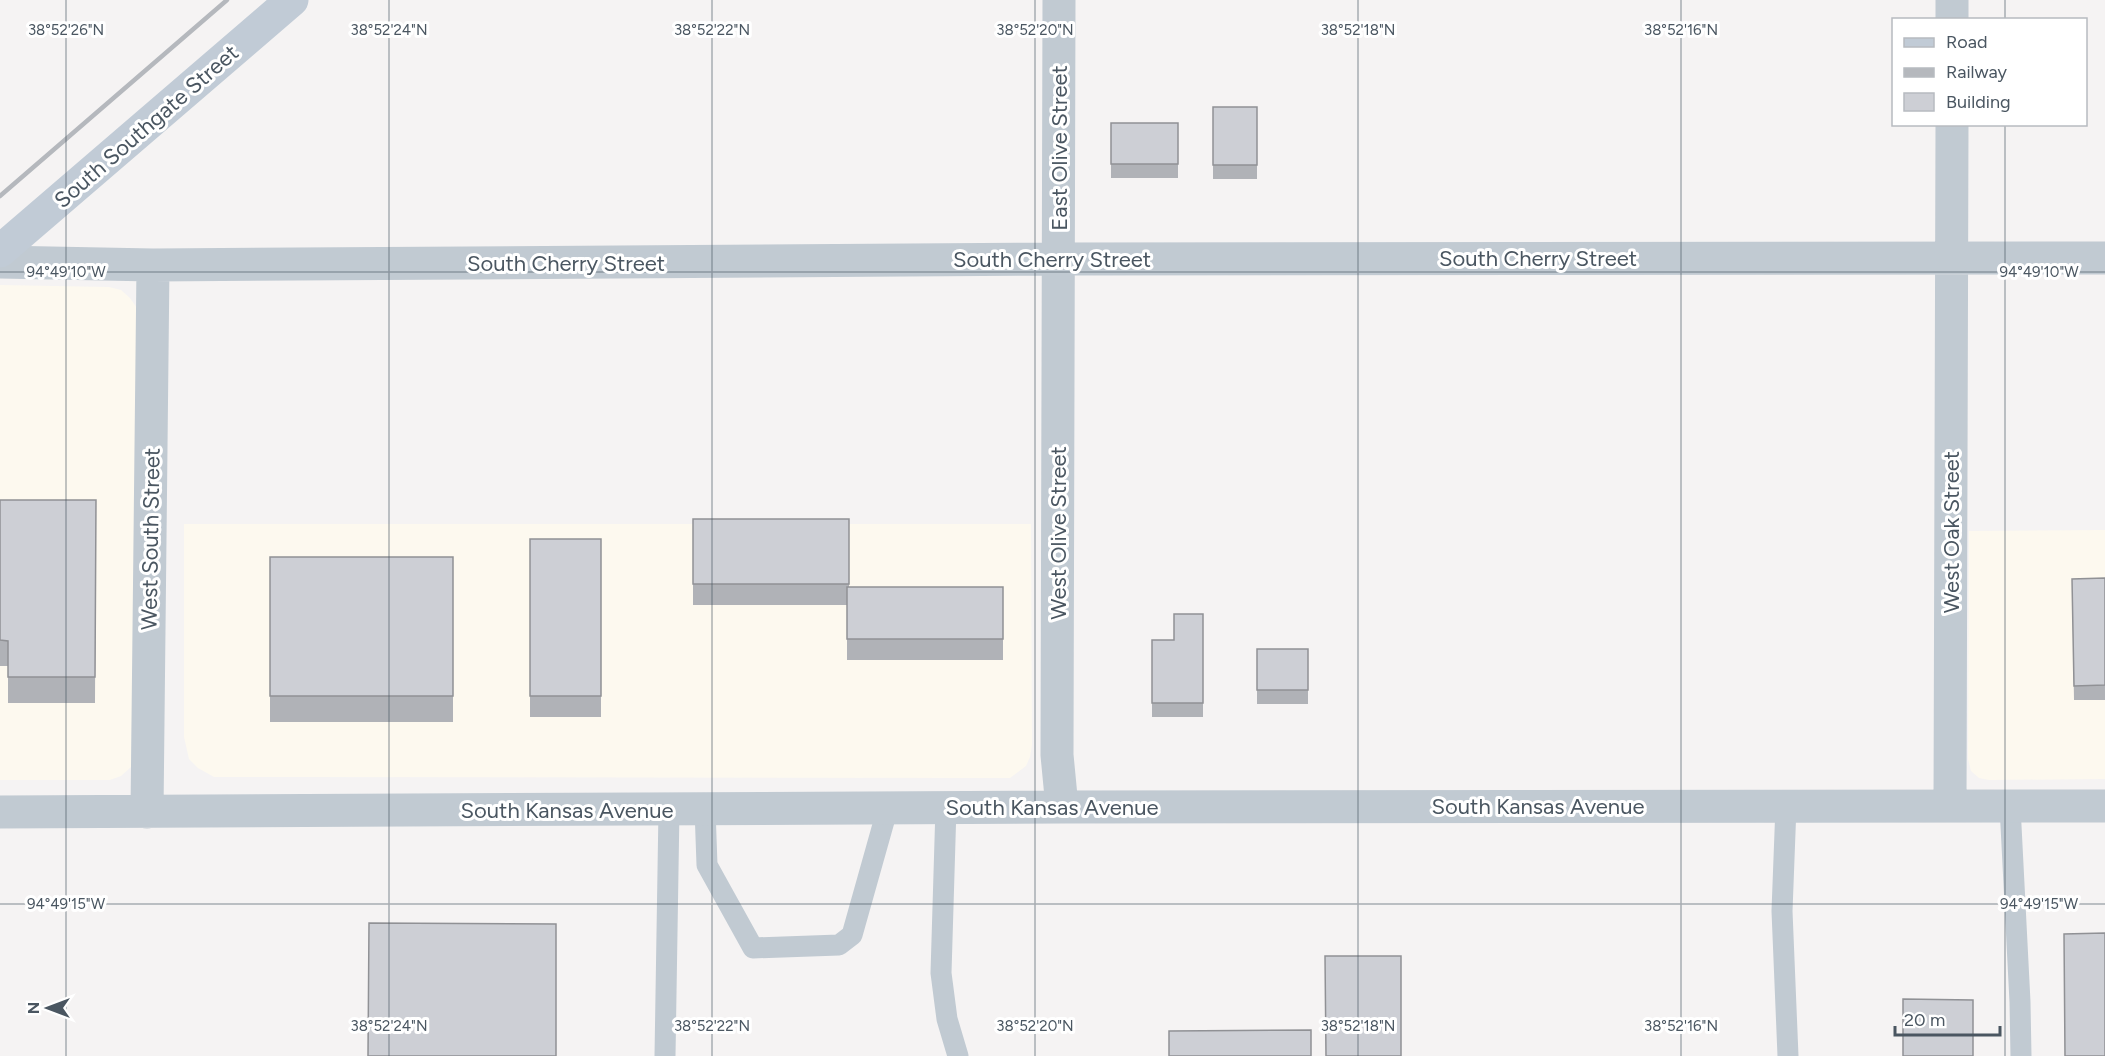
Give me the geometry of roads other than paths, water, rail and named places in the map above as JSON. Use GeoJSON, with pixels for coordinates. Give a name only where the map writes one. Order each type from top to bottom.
{"type":"FeatureCollection","features":[{"type":"Feature","properties":{"kind":"main road","name":"South Southgate Street"},"geometry":{"type":"LineString","coordinates":[[0,251],[292,0]]}},
{"type":"Feature","properties":{"kind":"street","name":"East Olive Street"},"geometry":{"type":"LineString","coordinates":[[1059,0],[1059,259]]}},
{"type":"Feature","properties":{"kind":"street"},"geometry":{"type":"LineString","coordinates":[[1952,0],[1952,18]]}},
{"type":"Feature","properties":{"kind":"street","name":"West Oak Street"},"geometry":{"type":"LineString","coordinates":[[1950,806],[1952,126]]}},
{"type":"Feature","properties":{"kind":"street","name":"South Cherry Street"},"geometry":{"type":"LineString","coordinates":[[0,262],[153,266],[1059,259],[2105,258]]}},
{"type":"Feature","properties":{"kind":"street","name":"West Olive Street"},"geometry":{"type":"LineString","coordinates":[[1059,259],[1057,755],[1062,807]]}},
{"type":"Feature","properties":{"kind":"street","name":"West South Street"},"geometry":{"type":"LineString","coordinates":[[147,812],[153,266]]}},
{"type":"Feature","properties":{"kind":"street","name":"South Kansas Avenue"},"geometry":{"type":"LineString","coordinates":[[0,812],[888,807],[2105,806]]}},
{"type":"Feature","properties":{"kind":"lane"},"geometry":{"type":"LineString","coordinates":[[1786,806],[1782,911],[1788,1056]]}},
{"type":"Feature","properties":{"kind":"lane"},"geometry":{"type":"LineString","coordinates":[[2010,806],[2020,1002],[2020,1056]]}},
{"type":"Feature","properties":{"kind":"lane"},"geometry":{"type":"LineString","coordinates":[[705,809],[707,865],[753,948],[839,945],[852,935],[888,807]]}},
{"type":"Feature","properties":{"kind":"lane"},"geometry":{"type":"LineString","coordinates":[[946,807],[941,973],[947,1019],[958,1056]]}},
{"type":"Feature","properties":{"kind":"lane"},"geometry":{"type":"LineString","coordinates":[[665,1056],[669,809]]}},
{"type":"Feature","properties":{"kind":"railway"},"geometry":{"type":"LineString","coordinates":[[0,196],[227,0]]}}]}
